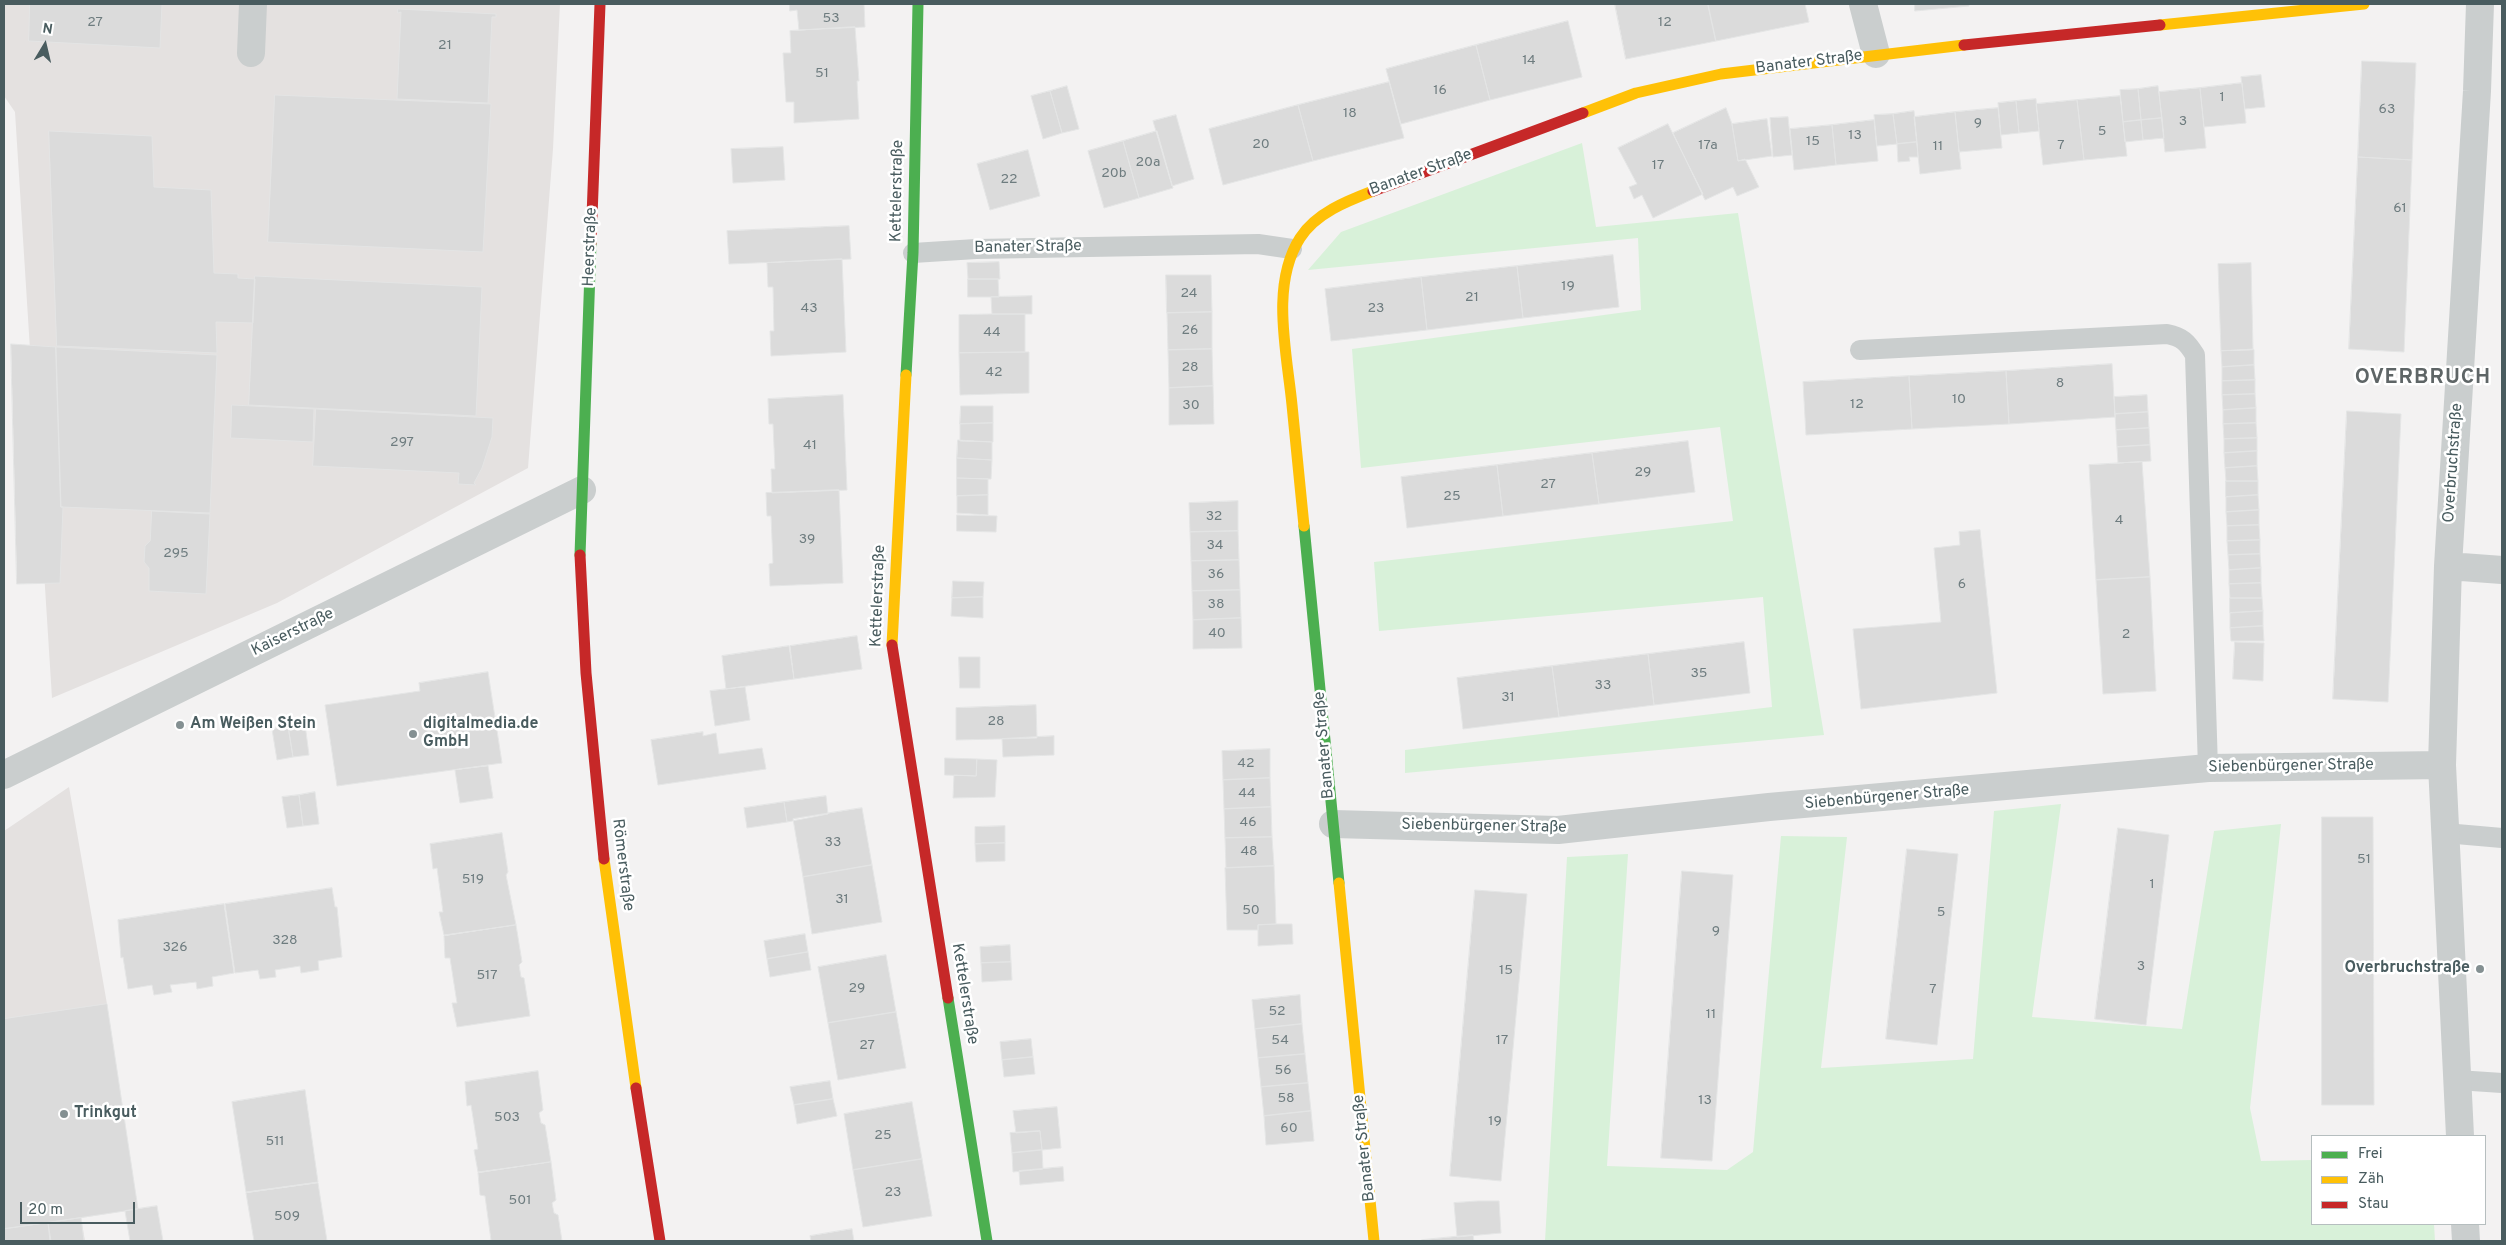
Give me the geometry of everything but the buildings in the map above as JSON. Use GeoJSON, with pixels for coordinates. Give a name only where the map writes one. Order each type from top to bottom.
{"type":"FeatureCollection","features":[{"type":"Feature","properties":{"kind":"street"},"geometry":{"type":"LineString","coordinates":[[251,53],[253,4]]}},
{"type":"Feature","properties":{"kind":"street","name":"Heerstraße"},"geometry":{"type":"LineString","coordinates":[[582,490],[600,4]]}},
{"type":"Feature","properties":{"kind":"street","name":"Kettelerstraße"},"geometry":{"type":"LineString","coordinates":[[918,4],[913,253],[891,639],[987,1241]]}},
{"type":"Feature","properties":{"kind":"street"},"geometry":{"type":"LineString","coordinates":[[1863,4],[1876,54]]}},
{"type":"Feature","properties":{"kind":"street","name":"Banater Straße"},"geometry":{"type":"LineString","coordinates":[[1374,1241],[1284,324],[1284,286],[1292,249],[1311,225],[1344,202],[1636,93],[1720,74],[1876,54],[2364,4]]}},
{"type":"Feature","properties":{"kind":"street","name":"Overbruchstraße"},"geometry":{"type":"LineString","coordinates":[[2460,1135],[2442,765],[2448,566],[2477,92],[2480,4]]}},
{"type":"Feature","properties":{"kind":"street","name":"Kaiserstraße"},"geometry":{"type":"LineString","coordinates":[[4,775],[582,490]]}},
{"type":"Feature","properties":{"kind":"street","name":"Römerstraße"},"geometry":{"type":"LineString","coordinates":[[582,490],[581,586],[587,693],[627,1031],[660,1241]]}},
{"type":"Feature","properties":{"kind":"street"},"geometry":{"type":"LineString","coordinates":[[2448,566],[2502,570]]}},
{"type":"Feature","properties":{"kind":"street","name":"Siebenbürgener Straße"},"geometry":{"type":"LineString","coordinates":[[1333,824],[1558,830],[1769,808],[2208,768],[2442,765]]}},
{"type":"Feature","properties":{"kind":"street"},"geometry":{"type":"LineString","coordinates":[[2465,1225],[2466,1241]]}},
{"type":"Feature","properties":{"kind":"lane","name":"Banater Straße"},"geometry":{"type":"LineString","coordinates":[[913,253],[976,249],[1258,244],[1292,249]]}},
{"type":"Feature","properties":{"kind":"lane"},"geometry":{"type":"LineString","coordinates":[[1860,350],[2167,334],[2180,337],[2188,343],[2195,355],[2208,768]]}},
{"type":"Feature","properties":{"kind":"lane"},"geometry":{"type":"LineString","coordinates":[[2445,833],[2502,838]]}},
{"type":"Feature","properties":{"kind":"lane"},"geometry":{"type":"LineString","coordinates":[[2458,1080],[2502,1083]]}},
{"type":"Feature","properties":{"kind":"shaded area"},"geometry":{"type":"Polygon","coordinates":[[[4,4],[560,4],[553,149],[528,468],[277,603],[52,698],[15,112],[4,96],[4,4]]]}},
{"type":"Feature","properties":{"kind":"shaded area"},"geometry":{"type":"Polygon","coordinates":[[[69,787],[107,1004],[138,1209],[81,1218],[85,1241],[4,1241],[4,831],[69,787]]]}},
{"type":"Feature","properties":{"kind":"green space"},"geometry":{"type":"Polygon","coordinates":[[[1582,143],[1596,227],[1738,213],[1824,735],[1405,773],[1405,750],[1772,707],[1763,597],[1379,631],[1374,562],[1733,521],[1720,427],[1361,468],[1352,349],[1641,310],[1638,238],[1308,270],[1341,232],[1582,143]]]}},
{"type":"Feature","properties":{"kind":"green space"},"geometry":{"type":"Polygon","coordinates":[[[2061,804],[2032,1017],[2182,1029],[2214,831],[2281,824],[2250,1108],[2261,1161],[2311,1160],[2311,1225],[2434,1225],[2435,1241],[1545,1241],[1567,857],[1628,854],[1607,1166],[1727,1170],[1753,1152],[1781,836],[1847,837],[1821,1068],[1973,1059],[1994,811],[2061,804]]]}},
{"type":"Feature","properties":{"kind":"traffic: fast"},"geometry":{"type":"LineString","coordinates":[[906,375],[913,253],[918,4]]}},
{"type":"Feature","properties":{"kind":"traffic: fast"},"geometry":{"type":"LineString","coordinates":[[580,555],[591,243]]}},
{"type":"Feature","properties":{"kind":"traffic: fast"},"geometry":{"type":"LineString","coordinates":[[1304,526],[1339,883]]}},
{"type":"Feature","properties":{"kind":"traffic: fast"},"geometry":{"type":"LineString","coordinates":[[948,998],[987,1241]]}},
{"type":"Feature","properties":{"kind":"traffic: slow"},"geometry":{"type":"LineString","coordinates":[[2160,25],[2364,4]]}},
{"type":"Feature","properties":{"kind":"traffic: slow"},"geometry":{"type":"LineString","coordinates":[[1583,113],[1636,93],[1721,74],[1964,45]]}},
{"type":"Feature","properties":{"kind":"traffic: slow"},"geometry":{"type":"LineString","coordinates":[[1304,526],[1284,342],[1283,298],[1285,277],[1291,257],[1300,238],[1314,222],[1333,209],[1373,191]]}},
{"type":"Feature","properties":{"kind":"traffic: slow"},"geometry":{"type":"LineString","coordinates":[[892,645],[906,375]]}},
{"type":"Feature","properties":{"kind":"traffic: slow"},"geometry":{"type":"LineString","coordinates":[[604,859],[636,1088]]}},
{"type":"Feature","properties":{"kind":"traffic: slow"},"geometry":{"type":"LineString","coordinates":[[1339,883],[1374,1241]]}},
{"type":"Feature","properties":{"kind":"traffic: jam"},"geometry":{"type":"LineString","coordinates":[[591,243],[600,4]]}},
{"type":"Feature","properties":{"kind":"traffic: jam"},"geometry":{"type":"LineString","coordinates":[[1964,45],[2160,25]]}},
{"type":"Feature","properties":{"kind":"traffic: jam"},"geometry":{"type":"LineString","coordinates":[[1373,191],[1583,113]]}},
{"type":"Feature","properties":{"kind":"traffic: jam"},"geometry":{"type":"LineString","coordinates":[[580,555],[586,673],[604,859]]}},
{"type":"Feature","properties":{"kind":"traffic: jam"},"geometry":{"type":"LineString","coordinates":[[892,645],[948,998]]}},
{"type":"Feature","properties":{"kind":"traffic: jam"},"geometry":{"type":"LineString","coordinates":[[636,1088],[660,1241]]}},
{"type":"Feature","properties":{"kind":"place","name":"Am Weißen Stein"},"geometry":{"type":"Point","coordinates":[180,725]}},
{"type":"Feature","properties":{"kind":"place","name":"digitalmedia.de GmbH"},"geometry":{"type":"Point","coordinates":[413,734]}},
{"type":"Feature","properties":{"kind":"place","name":"Overbruchstraße"},"geometry":{"type":"Point","coordinates":[2480,969]}},
{"type":"Feature","properties":{"kind":"place","name":"Trinkgut"},"geometry":{"type":"Point","coordinates":[64,1114]}},
{"type":"Feature","properties":{"kind":"district","name":"OVERBRUCH"},"geometry":{"type":"Point","coordinates":[2423,379]}}]}
